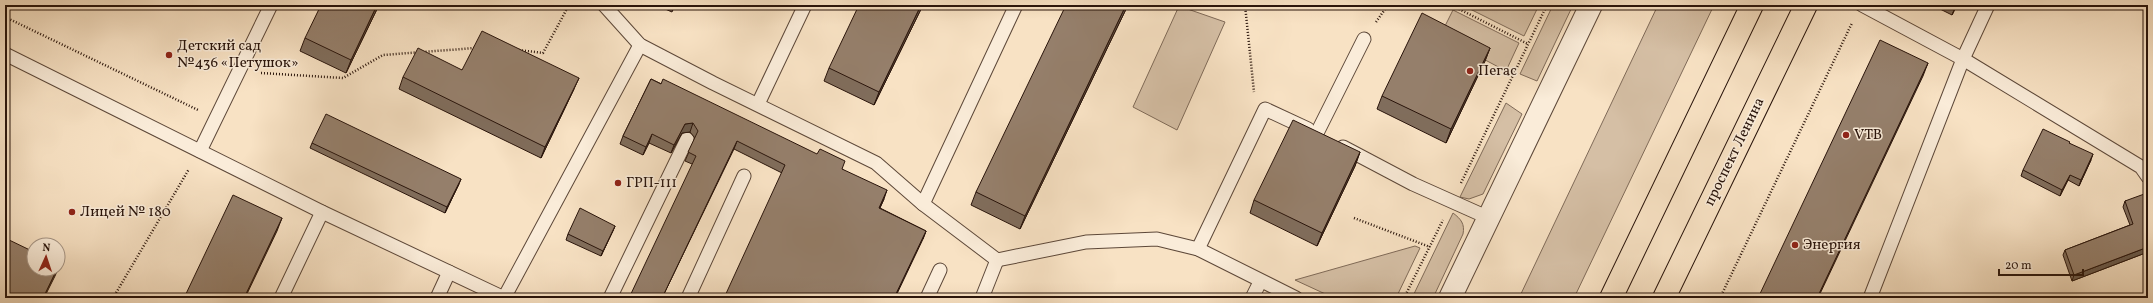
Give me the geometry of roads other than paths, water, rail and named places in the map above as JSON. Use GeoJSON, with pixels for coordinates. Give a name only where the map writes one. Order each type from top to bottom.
{"type":"FeatureCollection","features":[{"type":"Feature","properties":{"kind":"main road"},"geometry":{"type":"LineString","coordinates":[[1611,298],[1752,5]]}},
{"type":"Feature","properties":{"kind":"main road","name":"проспект Ленина"},"geometry":{"type":"LineString","coordinates":[[1664,298],[1806,5]]}},
{"type":"Feature","properties":{"kind":"street"},"geometry":{"type":"LineString","coordinates":[[1450,298],[1591,5]]}},
{"type":"Feature","properties":{"kind":"lane"},"geometry":{"type":"LineString","coordinates":[[200,151],[271,5]]}},
{"type":"Feature","properties":{"kind":"lane"},"geometry":{"type":"LineString","coordinates":[[604,5],[640,44],[713,83],[876,163],[922,204],[997,260],[1086,242],[1157,239],[1198,249],[1260,282],[1296,298]]}},
{"type":"Feature","properties":{"kind":"lane"},"geometry":{"type":"LineString","coordinates":[[758,104],[805,5]]}},
{"type":"Feature","properties":{"kind":"lane"},"geometry":{"type":"LineString","coordinates":[[922,204],[1016,5]]}},
{"type":"Feature","properties":{"kind":"lane"},"geometry":{"type":"LineString","coordinates":[[1862,5],[1963,58],[2141,167],[2148,177]]}},
{"type":"Feature","properties":{"kind":"lane"},"geometry":{"type":"LineString","coordinates":[[1870,298],[1963,58],[1988,5]]}},
{"type":"Feature","properties":{"kind":"lane"},"geometry":{"type":"LineString","coordinates":[[1317,133],[1364,39]]}},
{"type":"Feature","properties":{"kind":"lane"},"geometry":{"type":"LineString","coordinates":[[5,54],[322,212],[504,298],[640,44]]}},
{"type":"Feature","properties":{"kind":"lane"},"geometry":{"type":"LineString","coordinates":[[1198,249],[1265,109],[1317,133],[1451,202],[1489,218]]}},
{"type":"Feature","properties":{"kind":"lane"},"geometry":{"type":"LineString","coordinates":[[610,298],[687,139]]}},
{"type":"Feature","properties":{"kind":"lane"},"geometry":{"type":"LineString","coordinates":[[688,298],[744,176]]}},
{"type":"Feature","properties":{"kind":"lane"},"geometry":{"type":"LineString","coordinates":[[280,298],[322,212]]}},
{"type":"Feature","properties":{"kind":"lane"},"geometry":{"type":"LineString","coordinates":[[982,298],[997,260]]}},
{"type":"Feature","properties":{"kind":"lane"},"geometry":{"type":"LineString","coordinates":[[927,298],[940,270]]}},
{"type":"Feature","properties":{"kind":"lane"},"geometry":{"type":"LineString","coordinates":[[437,298],[449,272]]}},
{"type":"Feature","properties":{"kind":"lane"},"geometry":{"type":"LineString","coordinates":[[1252,298],[1260,282]]}},
{"type":"Feature","properties":{"kind":"place","name":"Детский сад №436 «Петушок»"},"geometry":{"type":"Point","coordinates":[169,55]}},
{"type":"Feature","properties":{"kind":"place","name":"Пегас"},"geometry":{"type":"Point","coordinates":[1470,71]}},
{"type":"Feature","properties":{"kind":"place","name":"VTB"},"geometry":{"type":"Point","coordinates":[1846,135]}},
{"type":"Feature","properties":{"kind":"place","name":"ГРП-111"},"geometry":{"type":"Point","coordinates":[618,183]}},
{"type":"Feature","properties":{"kind":"place","name":"Лицей № 180"},"geometry":{"type":"Point","coordinates":[72,212]}},
{"type":"Feature","properties":{"kind":"place","name":"Энергия"},"geometry":{"type":"Point","coordinates":[1795,245]}}]}
